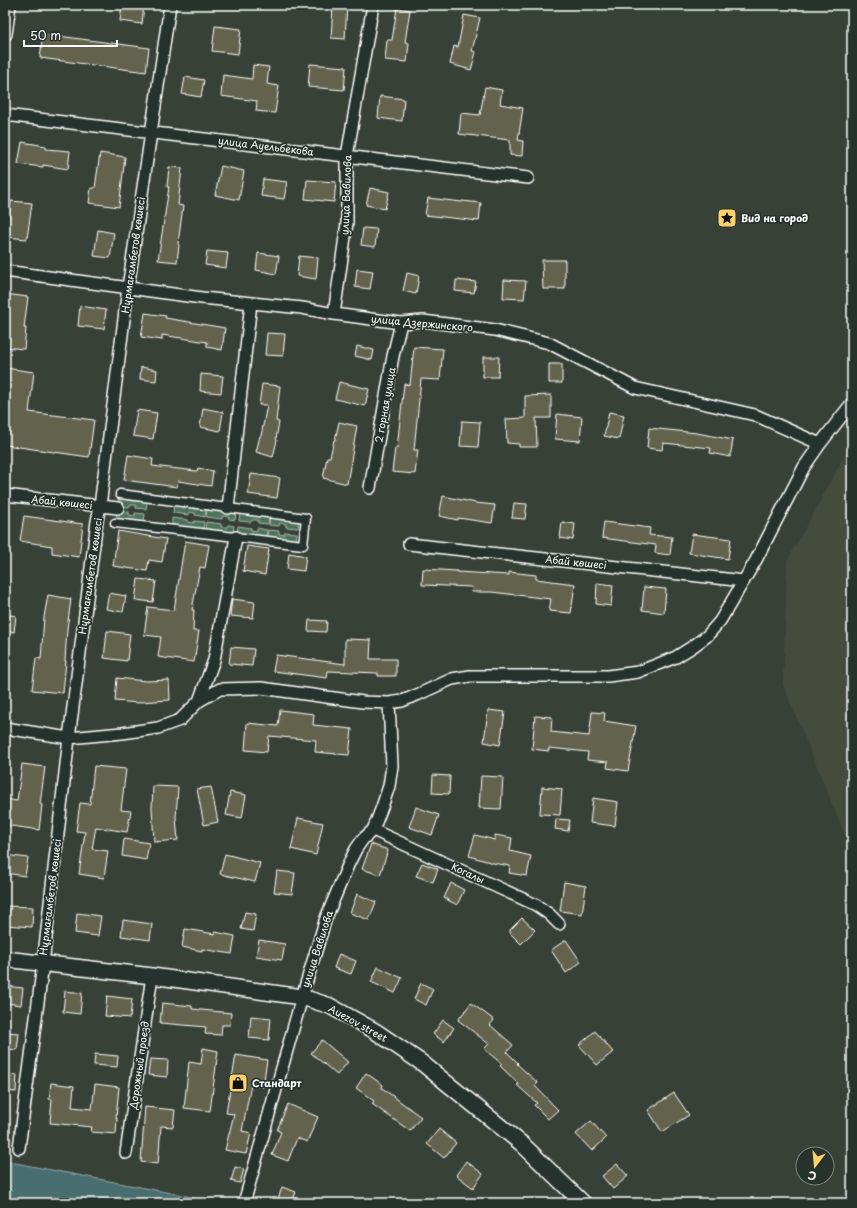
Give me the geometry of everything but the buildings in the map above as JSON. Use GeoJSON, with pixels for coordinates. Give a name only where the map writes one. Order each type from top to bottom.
{"type":"FeatureCollection","features":[{"type":"Feature","properties":{"kind":"main road","name":"Auezov street"},"geometry":{"type":"LineString","coordinates":[[5,959],[152,976],[302,997],[330,1006],[376,1031],[422,1063],[522,1144],[583,1203]]}},
{"type":"Feature","properties":{"kind":"street"},"geometry":{"type":"LineString","coordinates":[[5,34],[9,5]]}},
{"type":"Feature","properties":{"kind":"street","name":"Нұрмағамбетов көшесі"},"geometry":{"type":"LineString","coordinates":[[19,1148],[43,964],[69,738],[128,288],[170,5]]}},
{"type":"Feature","properties":{"kind":"street","name":"улица Вавилова"},"geometry":{"type":"LineString","coordinates":[[334,314],[347,223],[347,156],[373,5]]}},
{"type":"Feature","properties":{"kind":"street","name":"улица Ауельбекова"},"geometry":{"type":"LineString","coordinates":[[5,115],[528,178]]}},
{"type":"Feature","properties":{"kind":"street","name":"улица Дзержинского"},"geometry":{"type":"LineString","coordinates":[[5,271],[202,298],[302,308],[402,323],[423,321],[495,330],[549,343],[635,388],[755,415],[820,444]]}},
{"type":"Feature","properties":{"kind":"street"},"geometry":{"type":"LineString","coordinates":[[228,508],[251,303]]}},
{"type":"Feature","properties":{"kind":"street","name":"2 горная улица"},"geometry":{"type":"LineString","coordinates":[[370,488],[393,356],[402,323]]}},
{"type":"Feature","properties":{"kind":"street"},"geometry":{"type":"LineString","coordinates":[[5,728],[69,738],[158,728],[180,720],[199,701],[220,689],[261,688],[363,702],[389,702],[402,701],[452,679],[470,676],[608,676],[638,672],[676,657],[706,636],[720,621],[744,581],[804,467],[852,403]]}},
{"type":"Feature","properties":{"kind":"street"},"geometry":{"type":"LineString","coordinates":[[115,523],[303,545],[306,518],[120,494]]}},
{"type":"Feature","properties":{"kind":"street","name":"Абай көшесі"},"geometry":{"type":"LineString","coordinates":[[5,495],[118,508]]}},
{"type":"Feature","properties":{"kind":"street"},"geometry":{"type":"LineString","coordinates":[[199,701],[214,660],[236,537]]}},
{"type":"Feature","properties":{"kind":"street","name":"Абай көшесі"},"geometry":{"type":"LineString","coordinates":[[409,544],[744,581]]}},
{"type":"Feature","properties":{"kind":"street","name":"улица Вавилова"},"geometry":{"type":"LineString","coordinates":[[244,1203],[302,997],[326,918],[349,863],[363,839],[372,830],[389,786],[392,766],[389,702]]}},
{"type":"Feature","properties":{"kind":"street","name":"Когалы"},"geometry":{"type":"LineString","coordinates":[[372,830],[536,905],[549,914],[559,924]]}},
{"type":"Feature","properties":{"kind":"street","name":"Дорожный проезд"},"geometry":{"type":"LineString","coordinates":[[126,1153],[152,976]]}},
{"type":"Feature","properties":{"kind":"shaded area"},"geometry":{"type":"Polygon","coordinates":[[[851,444],[852,852],[783,685],[787,561],[851,444]]]}},
{"type":"Feature","properties":{"kind":"green space"},"geometry":{"type":"Polygon","coordinates":[[[119,498],[147,502],[146,509],[136,508],[136,505],[130,505],[129,507],[118,506],[119,498]]]}},
{"type":"Feature","properties":{"kind":"green space"},"geometry":{"type":"Polygon","coordinates":[[[174,505],[206,509],[205,517],[189,512],[189,515],[173,513],[174,505]]]}},
{"type":"Feature","properties":{"kind":"green space"},"geometry":{"type":"Polygon","coordinates":[[[207,509],[236,513],[235,520],[222,516],[222,519],[206,517],[207,509]]]}},
{"type":"Feature","properties":{"kind":"green space"},"geometry":{"type":"Polygon","coordinates":[[[117,511],[129,512],[129,515],[135,516],[135,513],[145,514],[144,522],[116,519],[117,511]]]}},
{"type":"Feature","properties":{"kind":"green space"},"geometry":{"type":"Polygon","coordinates":[[[240,513],[269,517],[268,524],[258,523],[258,520],[252,520],[251,522],[239,521],[240,513]]]}},
{"type":"Feature","properties":{"kind":"green space"},"geometry":{"type":"Polygon","coordinates":[[[270,517],[299,520],[298,528],[286,527],[286,524],[280,523],[279,526],[269,525],[270,517]]]}},
{"type":"Feature","properties":{"kind":"green space"},"geometry":{"type":"Polygon","coordinates":[[[172,518],[188,520],[188,522],[194,523],[194,521],[204,522],[203,529],[172,525],[172,518]]]}},
{"type":"Feature","properties":{"kind":"green space"},"geometry":{"type":"Polygon","coordinates":[[[206,522],[221,524],[221,527],[227,527],[228,525],[234,526],[233,533],[205,529],[206,522]]]}},
{"type":"Feature","properties":{"kind":"green space"},"geometry":{"type":"Polygon","coordinates":[[[238,526],[251,528],[251,530],[257,531],[257,528],[267,530],[266,537],[237,534],[238,526]]]}},
{"type":"Feature","properties":{"kind":"green space"},"geometry":{"type":"Polygon","coordinates":[[[268,530],[279,531],[279,534],[284,535],[285,532],[297,533],[296,541],[267,537],[268,530]]]}},
{"type":"Feature","properties":{"kind":"water"},"geometry":{"type":"Polygon","coordinates":[[[5,1161],[192,1197],[201,1203],[5,1203],[5,1161]]]}},
{"type":"Feature","properties":{"kind":"place","name":"Вид на город"},"geometry":{"type":"Point","coordinates":[727,218]}},
{"type":"Feature","properties":{"kind":"place","name":"Стандарт"},"geometry":{"type":"Point","coordinates":[238,1083]}}]}
